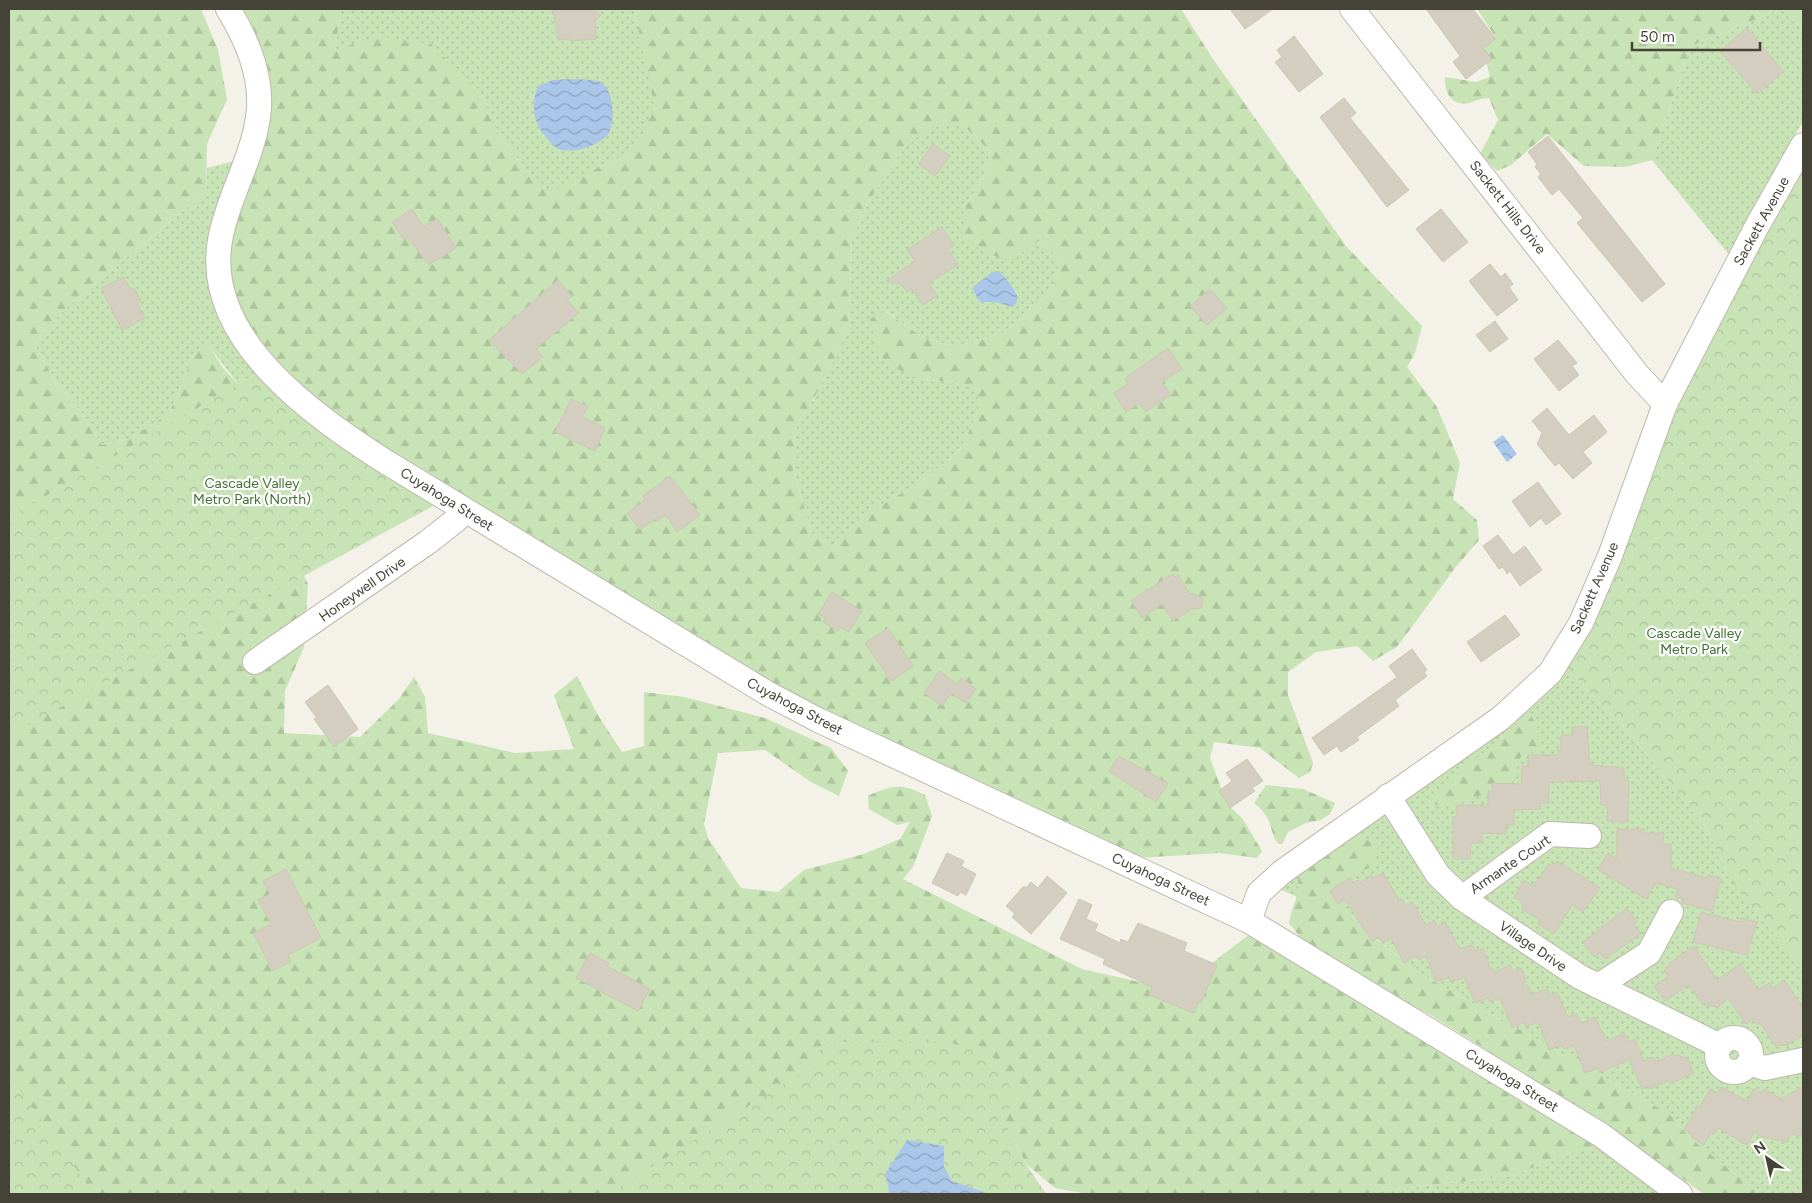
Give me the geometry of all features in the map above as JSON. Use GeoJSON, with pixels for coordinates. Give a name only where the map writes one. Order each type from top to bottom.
{"type":"FeatureCollection","features":[{"type":"Feature","properties":{"kind":"street","name":"Cuyahoga Street"},"geometry":{"type":"LineString","coordinates":[[228,9],[247,44],[254,65],[259,108],[255,132],[220,236],[218,256],[220,279],[234,319],[250,346],[267,368],[304,404],[338,430],[465,511],[673,638],[818,720],[1249,921],[1601,1135],[1680,1194]]}},
{"type":"Feature","properties":{"kind":"street","name":"Sackett Hills Drive"},"geometry":{"type":"LineString","coordinates":[[1352,9],[1637,374],[1665,404]]}},
{"type":"Feature","properties":{"kind":"street","name":"Sackett Avenue"},"geometry":{"type":"LineString","coordinates":[[1249,921],[1259,893],[1268,884],[1317,845],[1501,718],[1532,692],[1559,662],[1581,623],[1600,581],[1665,404],[1752,236],[1803,145]]}},
{"type":"Feature","properties":{"kind":"street","name":"Honeywell Drive"},"geometry":{"type":"LineString","coordinates":[[254,662],[428,542],[465,511]]}},
{"type":"Feature","properties":{"kind":"street","name":"Village Drive"},"geometry":{"type":"LineString","coordinates":[[1388,796],[1438,875],[1462,898],[1580,977],[1720,1046],[1729,1039],[1740,1039],[1749,1046],[1751,1057],[1749,1063],[1766,1068],[1803,1060]]}},
{"type":"Feature","properties":{"kind":"street","name":"Armante Court"},"geometry":{"type":"LineString","coordinates":[[1462,898],[1550,834],[1589,836]]}},
{"type":"Feature","properties":{"kind":"street"},"geometry":{"type":"LineString","coordinates":[[1598,986],[1649,953],[1671,912]]}},
{"type":"Feature","properties":{"kind":"green space"},"geometry":{"type":"Polygon","coordinates":[[[9,9],[201,9],[218,50],[227,99],[207,144],[206,192],[66,308],[34,343],[56,383],[83,414],[102,445],[128,439],[169,414],[193,356],[206,341],[223,368],[238,384],[267,368],[220,279],[259,108],[228,9],[341,9],[335,50],[377,36],[431,44],[483,97],[496,130],[524,167],[550,191],[629,153],[655,108],[634,9],[1181,9],[1213,59],[1346,246],[1422,326],[1415,353],[1407,367],[1437,407],[1460,463],[1453,499],[1477,520],[1479,540],[1455,568],[1397,647],[1373,661],[1357,646],[1316,652],[1288,672],[1288,695],[1313,763],[1310,772],[1299,778],[1260,748],[1214,742],[1210,758],[1227,804],[1242,818],[1262,851],[1257,858],[1219,853],[1119,859],[818,720],[386,462],[277,522],[308,584],[304,647],[285,691],[284,733],[360,737],[399,699],[414,677],[425,697],[428,733],[515,753],[574,749],[554,695],[577,676],[599,717],[622,752],[644,746],[644,692],[684,697],[765,718],[831,748],[848,771],[839,796],[811,782],[765,750],[718,753],[704,824],[708,838],[741,888],[778,892],[804,870],[864,854],[900,839],[910,822],[897,825],[869,809],[868,796],[890,788],[902,787],[909,789],[925,795],[932,816],[913,867],[903,879],[1082,969],[1157,986],[1212,963],[1259,927],[1605,1147],[1584,1149],[1547,1161],[1517,1175],[1359,1194],[1088,1194],[1055,1188],[1026,1164],[1005,1123],[1014,1094],[800,1194],[9,1194],[9,9]],[[939,124],[906,144],[867,204],[852,240],[848,331],[819,389],[795,430],[793,470],[812,533],[832,547],[847,531],[876,508],[921,482],[960,450],[978,412],[978,389],[950,382],[912,378],[879,356],[870,319],[885,311],[922,337],[955,347],[1002,333],[1052,292],[1060,261],[1038,241],[1012,260],[985,254],[962,235],[966,206],[986,172],[990,151],[965,127],[939,124]]]}},
{"type":"Feature","properties":{"kind":"green space"},"geometry":{"type":"Polygon","coordinates":[[[341,9],[634,9],[656,108],[629,153],[549,192],[524,167],[496,130],[483,97],[461,77],[335,51],[341,9]]]}},
{"type":"Feature","properties":{"kind":"green space"},"geometry":{"type":"Polygon","coordinates":[[[1477,9],[1781,9],[1691,46],[1652,160],[1625,167],[1584,166],[1547,134],[1511,165],[1497,171],[1480,154],[1498,120],[1489,98],[1463,104],[1458,103],[1450,97],[1445,82],[1445,77],[1476,82],[1490,77],[1483,48],[1496,38],[1477,9]]]}},
{"type":"Feature","properties":{"kind":"green space"},"geometry":{"type":"Polygon","coordinates":[[[1781,9],[1803,28],[1803,121],[1730,256],[1652,160],[1691,46],[1781,9]]]}},
{"type":"Feature","properties":{"kind":"green space"},"geometry":{"type":"Polygon","coordinates":[[[1781,9],[1803,9],[1803,28],[1781,9]]]}},
{"type":"Feature","properties":{"kind":"green space"},"geometry":{"type":"Polygon","coordinates":[[[939,123],[965,127],[990,151],[986,172],[966,206],[1038,241],[1060,261],[1052,292],[1002,333],[955,347],[922,337],[886,311],[912,378],[950,382],[978,389],[978,412],[960,450],[921,482],[876,508],[847,531],[832,547],[812,533],[793,470],[795,430],[819,389],[848,331],[852,240],[867,204],[906,144],[939,123]]]}},
{"type":"Feature","properties":{"kind":"green space","name":"Cascade Valley Metro Park"},"geometry":{"type":"Polygon","coordinates":[[[1803,145],[1803,968],[1745,900],[1726,871],[1706,828],[1628,731],[1560,662],[1665,404],[1803,145]]]}},
{"type":"Feature","properties":{"kind":"green space"},"geometry":{"type":"Polygon","coordinates":[[[246,158],[267,368],[238,384],[206,342],[193,356],[169,414],[128,439],[102,445],[83,414],[56,383],[34,343],[66,308],[206,192],[207,168],[246,158]]]}},
{"type":"Feature","properties":{"kind":"green space","name":"Cascade Valley Metro Park (North)"},"geometry":{"type":"Polygon","coordinates":[[[267,368],[446,499],[9,735],[9,517],[267,368]]]}},
{"type":"Feature","properties":{"kind":"green space"},"geometry":{"type":"Polygon","coordinates":[[[1560,662],[1628,731],[1706,828],[1726,871],[1803,968],[1803,1194],[1761,1194],[1689,1137],[1671,1115],[1412,969],[1379,941],[1344,919],[1268,884],[1560,662]]]}},
{"type":"Feature","properties":{"kind":"green space"},"geometry":{"type":"Polygon","coordinates":[[[1531,716],[1540,736],[1540,751],[1538,755],[1531,752],[1522,754],[1515,773],[1508,783],[1492,783],[1481,795],[1465,802],[1446,805],[1430,804],[1432,796],[1441,786],[1512,730],[1524,717],[1531,716]]]}},
{"type":"Feature","properties":{"kind":"green space"},"geometry":{"type":"Polygon","coordinates":[[[1266,785],[1303,789],[1335,803],[1330,814],[1321,820],[1306,823],[1288,832],[1282,844],[1278,844],[1268,819],[1254,803],[1266,785]]]}},
{"type":"Feature","properties":{"kind":"green space"},"geometry":{"type":"Polygon","coordinates":[[[1353,835],[1379,844],[1373,865],[1353,877],[1347,901],[1343,908],[1366,932],[1395,953],[1412,969],[1671,1115],[1689,1137],[1761,1194],[1704,1194],[1638,1148],[1534,1083],[1482,1047],[1429,1014],[1384,992],[1303,941],[1289,923],[1298,891],[1298,880],[1309,864],[1353,835]]]}},
{"type":"Feature","properties":{"kind":"green space"},"geometry":{"type":"Polygon","coordinates":[[[946,1041],[996,1059],[1014,1095],[1005,1123],[1026,1164],[1046,1194],[608,1194],[806,1070],[825,1042],[946,1041]]]}},
{"type":"Feature","properties":{"kind":"green space"},"geometry":{"type":"Polygon","coordinates":[[[9,1075],[94,1194],[9,1194],[9,1075]]]}},
{"type":"Feature","properties":{"kind":"green space"},"geometry":{"type":"Polygon","coordinates":[[[1605,1147],[1680,1194],[1359,1194],[1517,1175],[1547,1161],[1584,1149],[1605,1147]]]}},
{"type":"Feature","properties":{"kind":"water"},"geometry":{"type":"Polygon","coordinates":[[[553,80],[597,81],[605,85],[611,99],[612,125],[606,137],[602,140],[577,150],[564,150],[554,146],[539,128],[534,110],[535,98],[538,86],[553,80]]]}},
{"type":"Feature","properties":{"kind":"water"},"geometry":{"type":"Polygon","coordinates":[[[998,271],[1009,282],[1017,295],[1017,301],[1013,307],[995,302],[980,302],[972,288],[991,273],[998,271]]]}},
{"type":"Feature","properties":{"kind":"water"},"geometry":{"type":"Polygon","coordinates":[[[1503,435],[1517,454],[1507,462],[1493,442],[1503,435]]]}},
{"type":"Feature","properties":{"kind":"water"},"geometry":{"type":"Polygon","coordinates":[[[907,1140],[944,1146],[944,1167],[952,1181],[989,1194],[890,1194],[885,1174],[907,1140]]]}},
{"type":"Feature","properties":{"kind":"building"},"geometry":{"type":"Polygon","coordinates":[[[553,9],[593,9],[601,15],[595,21],[596,39],[558,40],[553,9]]]}},
{"type":"Feature","properties":{"kind":"building"},"geometry":{"type":"Polygon","coordinates":[[[1230,9],[1273,9],[1245,29],[1230,9]]]}},
{"type":"Feature","properties":{"kind":"building"},"geometry":{"type":"Polygon","coordinates":[[[1426,9],[1473,9],[1496,39],[1483,48],[1492,59],[1466,79],[1453,62],[1460,56],[1426,9]]]}},
{"type":"Feature","properties":{"kind":"building"},"geometry":{"type":"Polygon","coordinates":[[[1747,28],[1784,72],[1757,94],[1720,51],[1747,28]]]}},
{"type":"Feature","properties":{"kind":"building"},"geometry":{"type":"Polygon","coordinates":[[[1294,36],[1323,74],[1299,92],[1275,62],[1282,57],[1277,50],[1294,36]]]}},
{"type":"Feature","properties":{"kind":"building"},"geometry":{"type":"Polygon","coordinates":[[[1344,98],[1356,113],[1350,118],[1409,190],[1387,207],[1320,117],[1344,98]]]}},
{"type":"Feature","properties":{"kind":"building"},"geometry":{"type":"Polygon","coordinates":[[[1548,136],[1665,284],[1642,302],[1577,223],[1583,218],[1559,189],[1552,195],[1538,177],[1541,174],[1535,167],[1537,164],[1528,152],[1548,136]]]}},
{"type":"Feature","properties":{"kind":"building"},"geometry":{"type":"Polygon","coordinates":[[[933,144],[950,156],[935,176],[919,164],[933,144]]]}},
{"type":"Feature","properties":{"kind":"building"},"geometry":{"type":"Polygon","coordinates":[[[412,209],[424,227],[437,218],[456,248],[429,265],[408,238],[404,240],[392,222],[412,209]]]}},
{"type":"Feature","properties":{"kind":"building"},"geometry":{"type":"Polygon","coordinates":[[[1441,209],[1468,242],[1443,262],[1416,229],[1441,209]]]}},
{"type":"Feature","properties":{"kind":"building"},"geometry":{"type":"Polygon","coordinates":[[[942,227],[954,245],[948,249],[958,265],[929,283],[937,296],[923,305],[912,289],[907,292],[901,284],[886,281],[915,261],[907,250],[942,227]]]}},
{"type":"Feature","properties":{"kind":"building"},"geometry":{"type":"Polygon","coordinates":[[[1490,264],[1501,277],[1505,273],[1513,284],[1509,287],[1518,300],[1497,316],[1469,281],[1490,264]]]}},
{"type":"Feature","properties":{"kind":"building"},"geometry":{"type":"Polygon","coordinates":[[[124,277],[131,290],[134,288],[141,301],[137,303],[145,318],[122,330],[101,288],[124,277]]]}},
{"type":"Feature","properties":{"kind":"building"},"geometry":{"type":"Polygon","coordinates":[[[558,280],[572,296],[567,300],[579,313],[536,349],[543,357],[522,374],[489,340],[558,280]]]}},
{"type":"Feature","properties":{"kind":"building"},"geometry":{"type":"Polygon","coordinates":[[[1210,289],[1227,308],[1207,325],[1190,306],[1210,289]]]}},
{"type":"Feature","properties":{"kind":"building"},"geometry":{"type":"Polygon","coordinates":[[[1495,321],[1508,339],[1490,352],[1476,335],[1495,321]]]}},
{"type":"Feature","properties":{"kind":"building"},"geometry":{"type":"Polygon","coordinates":[[[1558,340],[1577,363],[1572,366],[1579,375],[1559,391],[1534,359],[1558,340]]]}},
{"type":"Feature","properties":{"kind":"building"},"geometry":{"type":"Polygon","coordinates":[[[1168,348],[1182,369],[1162,382],[1171,395],[1145,412],[1140,403],[1126,412],[1114,393],[1128,384],[1125,378],[1168,348]]]}},
{"type":"Feature","properties":{"kind":"building"},"geometry":{"type":"Polygon","coordinates":[[[571,399],[588,406],[583,417],[605,428],[595,451],[555,432],[571,399]]]}},
{"type":"Feature","properties":{"kind":"building"},"geometry":{"type":"Polygon","coordinates":[[[1547,408],[1569,435],[1594,415],[1607,432],[1583,452],[1592,463],[1573,479],[1559,463],[1555,466],[1537,444],[1542,433],[1532,421],[1547,408]]]}},
{"type":"Feature","properties":{"kind":"building"},"geometry":{"type":"Polygon","coordinates":[[[670,476],[700,515],[677,532],[666,515],[657,521],[655,519],[640,530],[627,513],[645,500],[643,496],[670,476]]]}},
{"type":"Feature","properties":{"kind":"building"},"geometry":{"type":"Polygon","coordinates":[[[1538,482],[1561,514],[1546,525],[1541,518],[1530,527],[1512,501],[1538,482]]]}},
{"type":"Feature","properties":{"kind":"building"},"geometry":{"type":"Polygon","coordinates":[[[1498,535],[1513,555],[1525,546],[1542,570],[1520,586],[1510,571],[1507,574],[1503,567],[1499,569],[1483,546],[1498,535]]]}},
{"type":"Feature","properties":{"kind":"building"},"geometry":{"type":"Polygon","coordinates":[[[1172,574],[1175,577],[1178,575],[1189,593],[1200,596],[1203,600],[1201,608],[1192,609],[1173,621],[1162,604],[1142,618],[1131,601],[1172,574]]]}},
{"type":"Feature","properties":{"kind":"building"},"geometry":{"type":"Polygon","coordinates":[[[832,592],[862,611],[849,632],[841,627],[838,631],[823,622],[826,618],[818,614],[832,592]]]}},
{"type":"Feature","properties":{"kind":"building"},"geometry":{"type":"Polygon","coordinates":[[[1505,615],[1520,635],[1481,662],[1467,642],[1505,615]]]}},
{"type":"Feature","properties":{"kind":"building"},"geometry":{"type":"Polygon","coordinates":[[[888,628],[913,666],[891,681],[865,643],[888,628]]]}},
{"type":"Feature","properties":{"kind":"building"},"geometry":{"type":"Polygon","coordinates":[[[1412,649],[1427,670],[1424,672],[1427,676],[1395,700],[1399,706],[1357,737],[1359,740],[1341,752],[1337,746],[1324,755],[1312,738],[1397,677],[1389,666],[1412,649]]]}},
{"type":"Feature","properties":{"kind":"building"},"geometry":{"type":"Polygon","coordinates":[[[939,671],[957,684],[961,678],[976,689],[966,703],[951,693],[942,706],[924,693],[939,671]]]}},
{"type":"Feature","properties":{"kind":"building"},"geometry":{"type":"Polygon","coordinates":[[[328,685],[358,729],[334,747],[314,719],[316,717],[305,702],[328,685]]]}},
{"type":"Feature","properties":{"kind":"building"},"geometry":{"type":"Polygon","coordinates":[[[1572,727],[1587,727],[1590,765],[1624,768],[1624,780],[1629,780],[1628,822],[1607,821],[1608,805],[1601,805],[1600,781],[1551,782],[1549,783],[1549,803],[1540,803],[1541,809],[1514,810],[1514,825],[1506,825],[1506,834],[1482,833],[1482,843],[1471,843],[1470,859],[1453,859],[1453,817],[1457,817],[1457,805],[1488,805],[1488,791],[1492,791],[1492,783],[1521,784],[1522,766],[1528,766],[1528,755],[1558,755],[1558,750],[1561,750],[1561,735],[1573,735],[1572,727]]]}},
{"type":"Feature","properties":{"kind":"building"},"geometry":{"type":"Polygon","coordinates":[[[1119,756],[1168,783],[1156,802],[1109,771],[1119,756]]]}},
{"type":"Feature","properties":{"kind":"building"},"geometry":{"type":"Polygon","coordinates":[[[1247,759],[1263,781],[1252,788],[1255,791],[1230,808],[1219,791],[1232,781],[1226,773],[1247,759]]]}},
{"type":"Feature","properties":{"kind":"building"},"geometry":{"type":"Polygon","coordinates":[[[1617,829],[1644,829],[1644,833],[1664,833],[1663,844],[1671,844],[1671,868],[1707,878],[1708,875],[1721,879],[1712,911],[1682,903],[1683,899],[1675,897],[1678,889],[1656,883],[1646,899],[1598,870],[1608,853],[1617,859],[1617,829]]]}},
{"type":"Feature","properties":{"kind":"building"},"geometry":{"type":"Polygon","coordinates":[[[947,853],[964,861],[961,866],[976,874],[966,895],[960,892],[958,896],[932,883],[947,853]]]}},
{"type":"Feature","properties":{"kind":"building"},"geometry":{"type":"Polygon","coordinates":[[[1557,861],[1600,888],[1583,912],[1572,905],[1554,934],[1538,924],[1540,920],[1523,910],[1521,901],[1514,897],[1524,880],[1533,886],[1549,864],[1553,866],[1557,861]]]}},
{"type":"Feature","properties":{"kind":"building"},"geometry":{"type":"Polygon","coordinates":[[[286,869],[321,938],[288,955],[291,961],[273,971],[253,933],[271,924],[258,900],[270,894],[263,881],[286,869]]]}},
{"type":"Feature","properties":{"kind":"building"},"geometry":{"type":"Polygon","coordinates":[[[1383,873],[1399,900],[1402,899],[1406,906],[1413,902],[1426,925],[1434,920],[1438,927],[1445,922],[1460,949],[1472,945],[1475,951],[1483,948],[1491,970],[1493,969],[1495,972],[1510,965],[1513,972],[1521,968],[1526,981],[1521,990],[1528,985],[1531,995],[1547,989],[1550,996],[1557,992],[1568,1017],[1577,1014],[1581,1023],[1595,1017],[1606,1041],[1625,1033],[1629,1042],[1635,1039],[1644,1061],[1653,1057],[1655,1061],[1660,1060],[1673,1054],[1687,1058],[1694,1073],[1670,1084],[1669,1080],[1650,1089],[1649,1086],[1642,1089],[1629,1060],[1600,1072],[1598,1068],[1585,1073],[1574,1045],[1564,1049],[1562,1045],[1549,1050],[1538,1022],[1526,1027],[1525,1022],[1512,1028],[1500,998],[1490,1002],[1488,998],[1475,1003],[1464,977],[1451,982],[1449,977],[1436,982],[1426,956],[1419,960],[1416,956],[1404,963],[1391,938],[1383,943],[1379,937],[1372,941],[1345,900],[1338,904],[1330,890],[1350,878],[1353,883],[1358,880],[1360,883],[1372,875],[1374,878],[1383,873]]]}},
{"type":"Feature","properties":{"kind":"building"},"geometry":{"type":"Polygon","coordinates":[[[1047,876],[1067,893],[1031,934],[1012,917],[1015,914],[1006,906],[1024,886],[1026,888],[1031,882],[1038,888],[1047,876]]]}},
{"type":"Feature","properties":{"kind":"building"},"geometry":{"type":"Polygon","coordinates":[[[1079,899],[1092,905],[1086,919],[1098,924],[1095,931],[1120,943],[1121,939],[1128,942],[1138,923],[1187,943],[1184,951],[1217,965],[1201,1003],[1198,1002],[1194,1013],[1149,995],[1152,987],[1103,964],[1105,959],[1060,939],[1079,899]]]}},
{"type":"Feature","properties":{"kind":"building"},"geometry":{"type":"Polygon","coordinates":[[[1627,908],[1637,922],[1634,925],[1641,934],[1605,959],[1600,953],[1594,957],[1583,942],[1627,908]]]}},
{"type":"Feature","properties":{"kind":"building"},"geometry":{"type":"Polygon","coordinates":[[[1701,912],[1740,922],[1740,918],[1757,922],[1747,955],[1693,942],[1701,912]]]}},
{"type":"Feature","properties":{"kind":"building"},"geometry":{"type":"Polygon","coordinates":[[[1694,946],[1717,980],[1740,964],[1759,990],[1769,983],[1773,988],[1784,980],[1803,1008],[1803,1035],[1788,1045],[1775,1046],[1760,1023],[1757,1025],[1752,1019],[1746,1024],[1728,999],[1718,1007],[1703,1005],[1689,985],[1665,1001],[1654,986],[1668,977],[1664,970],[1670,966],[1668,964],[1694,946]]]}},
{"type":"Feature","properties":{"kind":"building"},"geometry":{"type":"Polygon","coordinates":[[[590,953],[609,963],[607,966],[650,989],[638,1011],[576,978],[590,953]]]}},
{"type":"Feature","properties":{"kind":"building"},"geometry":{"type":"Polygon","coordinates":[[[1721,1087],[1747,1101],[1754,1088],[1761,1093],[1764,1089],[1781,1099],[1803,1087],[1803,1125],[1801,1136],[1790,1134],[1788,1142],[1762,1137],[1754,1132],[1747,1145],[1718,1128],[1715,1134],[1711,1132],[1704,1145],[1692,1138],[1693,1135],[1684,1130],[1697,1106],[1700,1107],[1710,1089],[1718,1093],[1721,1087]]]}}]}
